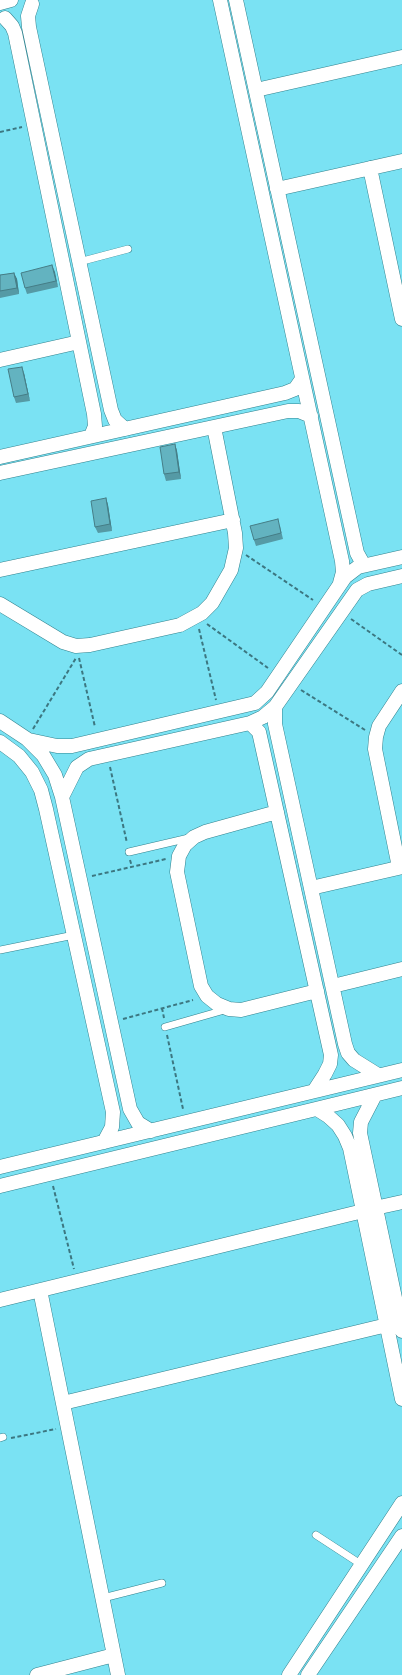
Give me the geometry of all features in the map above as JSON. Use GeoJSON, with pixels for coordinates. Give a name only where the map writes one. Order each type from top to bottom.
{"type":"FeatureCollection","features":[{"type":"Feature","properties":{"kind":"street"},"geometry":{"type":"LineString","coordinates":[[0,3],[11,0]]}},
{"type":"Feature","properties":{"kind":"street"},"geometry":{"type":"LineString","coordinates":[[220,0],[342,560],[343,572],[340,583]]}},
{"type":"Feature","properties":{"kind":"street"},"geometry":{"type":"LineString","coordinates":[[237,0],[357,553],[366,565]]}},
{"type":"Feature","properties":{"kind":"street"},"geometry":{"type":"LineString","coordinates":[[35,2],[3,19],[14,29],[95,420],[91,436]]}},
{"type":"Feature","properties":{"kind":"street"},"geometry":{"type":"LineString","coordinates":[[35,2],[28,16],[29,27],[111,410],[115,420],[125,429]]}},
{"type":"Feature","properties":{"kind":"street"},"geometry":{"type":"LineString","coordinates":[[256,90],[402,57]]}},
{"type":"Feature","properties":{"kind":"street"},"geometry":{"type":"LineString","coordinates":[[252,145],[267,141]]}},
{"type":"Feature","properties":{"kind":"street"},"geometry":{"type":"LineString","coordinates":[[278,189],[402,161]]}},
{"type":"Feature","properties":{"kind":"street"},"geometry":{"type":"LineString","coordinates":[[370,168],[402,318]]}},
{"type":"Feature","properties":{"kind":"street"},"geometry":{"type":"LineString","coordinates":[[0,360],[79,342]]}},
{"type":"Feature","properties":{"kind":"street"},"geometry":{"type":"LineString","coordinates":[[0,457],[285,393],[295,389],[302,379]]}},
{"type":"Feature","properties":{"kind":"street"},"geometry":{"type":"LineString","coordinates":[[0,473],[293,410],[311,416]]}},
{"type":"Feature","properties":{"kind":"street"},"geometry":{"type":"LineString","coordinates":[[0,604],[64,642],[76,646],[90,645],[180,625],[197,617],[212,603],[233,563],[236,548],[233,520],[214,427]]}},
{"type":"Feature","properties":{"kind":"street"},"geometry":{"type":"LineString","coordinates":[[0,570],[233,520]]}},
{"type":"Feature","properties":{"kind":"street"},"geometry":{"type":"LineString","coordinates":[[27,739],[49,745],[65,746],[255,703],[264,696],[340,583],[351,571],[366,565],[402,557]]}},
{"type":"Feature","properties":{"kind":"street"},"geometry":{"type":"LineString","coordinates":[[62,797],[77,767],[89,759],[250,723],[263,717],[274,707],[291,684],[353,595],[362,587],[402,576]]}},
{"type":"Feature","properties":{"kind":"street"},"geometry":{"type":"LineString","coordinates":[[311,888],[400,867],[375,749],[379,726],[402,691]]}},
{"type":"Feature","properties":{"kind":"street"},"geometry":{"type":"LineString","coordinates":[[274,707],[275,724],[348,1053],[354,1060],[378,1076]]}},
{"type":"Feature","properties":{"kind":"street"},"geometry":{"type":"LineString","coordinates":[[0,721],[27,739],[43,755],[55,775],[62,797],[130,1109],[138,1123],[151,1131]]}},
{"type":"Feature","properties":{"kind":"street"},"geometry":{"type":"LineString","coordinates":[[250,723],[260,732],[330,1047],[330,1064],[314,1091]]}},
{"type":"Feature","properties":{"kind":"street"},"geometry":{"type":"LineString","coordinates":[[0,742],[19,756],[32,772],[41,790],[112,1112],[112,1127],[104,1142]]}},
{"type":"Feature","properties":{"kind":"street"},"geometry":{"type":"LineString","coordinates":[[277,812],[205,832],[194,837],[179,856],[177,872],[201,986],[207,996],[217,1004],[229,1009],[241,1010],[317,991]]}},
{"type":"Feature","properties":{"kind":"street"},"geometry":{"type":"LineString","coordinates":[[333,986],[402,969]]}},
{"type":"Feature","properties":{"kind":"street"},"geometry":{"type":"LineString","coordinates":[[330,1047],[346,1044]]}},
{"type":"Feature","properties":{"kind":"street"},"geometry":{"type":"LineString","coordinates":[[0,1167],[402,1070]]}},
{"type":"Feature","properties":{"kind":"street"},"geometry":{"type":"LineString","coordinates":[[0,1186],[402,1088]]}},
{"type":"Feature","properties":{"kind":"street"},"geometry":{"type":"LineString","coordinates":[[375,1095],[361,1122],[356,1147],[402,1399]]}},
{"type":"Feature","properties":{"kind":"street"},"geometry":{"type":"LineString","coordinates":[[317,1109],[338,1125],[345,1136],[356,1147]]}},
{"type":"Feature","properties":{"kind":"street"},"geometry":{"type":"LineString","coordinates":[[214,1115],[219,1133]]}},
{"type":"Feature","properties":{"kind":"street"},"geometry":{"type":"LineString","coordinates":[[0,1300],[402,1202]]}},
{"type":"Feature","properties":{"kind":"street"},"geometry":{"type":"LineString","coordinates":[[369,1210],[402,1331]]}},
{"type":"Feature","properties":{"kind":"street"},"geometry":{"type":"LineString","coordinates":[[40,1290],[118,1675]]}},
{"type":"Feature","properties":{"kind":"street"},"geometry":{"type":"LineString","coordinates":[[63,1403],[387,1325]]}},
{"type":"Feature","properties":{"kind":"street"},"geometry":{"type":"LineString","coordinates":[[289,1675],[362,1565],[398,1520],[402,1503]]}},
{"type":"Feature","properties":{"kind":"street"},"geometry":{"type":"LineString","coordinates":[[308,1675],[402,1536]]}},
{"type":"Feature","properties":{"kind":"street"},"geometry":{"type":"LineString","coordinates":[[38,1675],[114,1655]]}},
{"type":"Feature","properties":{"kind":"lane"},"geometry":{"type":"LineString","coordinates":[[79,262],[128,249]]}},
{"type":"Feature","properties":{"kind":"lane"},"geometry":{"type":"LineString","coordinates":[[128,852],[194,837]]}},
{"type":"Feature","properties":{"kind":"lane"},"geometry":{"type":"LineString","coordinates":[[0,950],[74,935]]}},
{"type":"Feature","properties":{"kind":"lane"},"geometry":{"type":"LineString","coordinates":[[165,1027],[229,1009]]}},
{"type":"Feature","properties":{"kind":"lane"},"geometry":{"type":"LineString","coordinates":[[316,1536],[362,1565]]}},
{"type":"Feature","properties":{"kind":"lane"},"geometry":{"type":"LineString","coordinates":[[103,1598],[162,1583]]}},
{"type":"Feature","properties":{"kind":"path"},"geometry":{"type":"LineString","coordinates":[[0,132],[34,124]]}},
{"type":"Feature","properties":{"kind":"path"},"geometry":{"type":"LineString","coordinates":[[236,548],[324,607]]}},
{"type":"Feature","properties":{"kind":"path"},"geometry":{"type":"LineString","coordinates":[[340,612],[402,654]]}},
{"type":"Feature","properties":{"kind":"path"},"geometry":{"type":"LineString","coordinates":[[197,617],[278,675]]}},
{"type":"Feature","properties":{"kind":"path"},"geometry":{"type":"LineString","coordinates":[[197,617],[219,712]]}},
{"type":"Feature","properties":{"kind":"path"},"geometry":{"type":"LineString","coordinates":[[27,739],[78,654],[98,740]]}},
{"type":"Feature","properties":{"kind":"path"},"geometry":{"type":"LineString","coordinates":[[291,684],[376,737]]}},
{"type":"Feature","properties":{"kind":"path"},"geometry":{"type":"LineString","coordinates":[[107,755],[132,867]]}},
{"type":"Feature","properties":{"kind":"path"},"geometry":{"type":"LineString","coordinates":[[80,878],[179,856]]}},
{"type":"Feature","properties":{"kind":"path"},"geometry":{"type":"LineString","coordinates":[[111,1022],[207,996]]}},
{"type":"Feature","properties":{"kind":"path"},"geometry":{"type":"LineString","coordinates":[[162,1008],[186,1122]]}},
{"type":"Feature","properties":{"kind":"path"},"geometry":{"type":"LineString","coordinates":[[50,1174],[77,1281]]}},
{"type":"Feature","properties":{"kind":"path"},"geometry":{"type":"LineString","coordinates":[[2,1437],[7,1439],[68,1427]]}},
{"type":"Feature","properties":{"kind":"building"},"geometry":{"type":"Polygon","coordinates":[[[52,265],[56,281],[25,288],[21,273],[52,265]]]}},
{"type":"Feature","properties":{"kind":"building"},"geometry":{"type":"Polygon","coordinates":[[[14,273],[17,288],[0,291],[0,275],[14,273]]]}},
{"type":"Feature","properties":{"kind":"building"},"geometry":{"type":"Polygon","coordinates":[[[22,367],[28,394],[14,397],[8,369],[22,367]]]}},
{"type":"Feature","properties":{"kind":"building"},"geometry":{"type":"Polygon","coordinates":[[[175,444],[179,472],[164,474],[160,447],[175,444]]]}},
{"type":"Feature","properties":{"kind":"building"},"geometry":{"type":"Polygon","coordinates":[[[106,498],[110,524],[95,527],[91,501],[106,498]]]}},
{"type":"Feature","properties":{"kind":"building"},"geometry":{"type":"Polygon","coordinates":[[[278,519],[281,533],[254,540],[250,526],[278,519]]]}}]}
